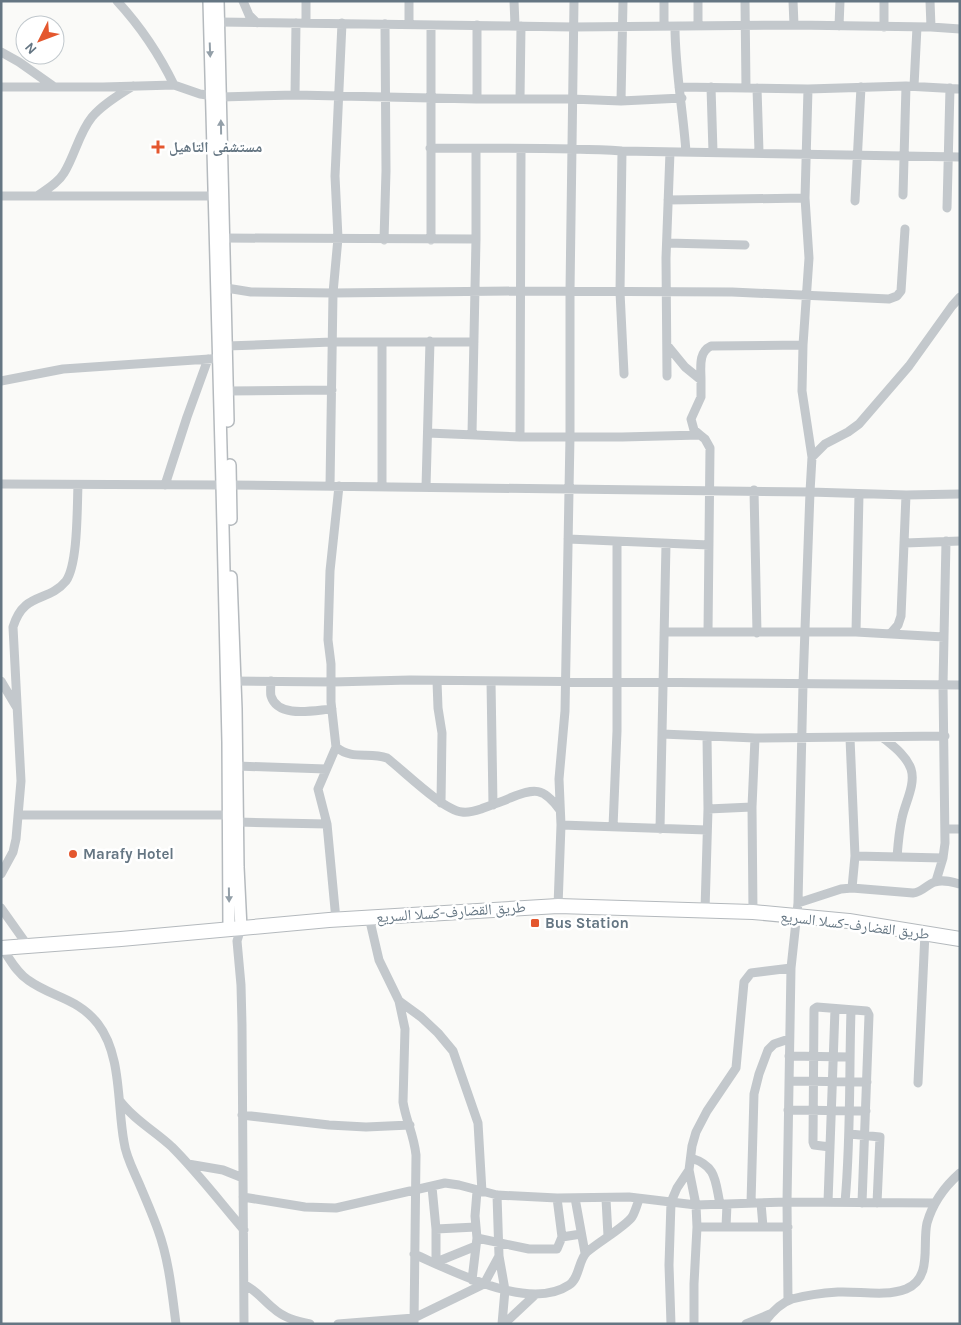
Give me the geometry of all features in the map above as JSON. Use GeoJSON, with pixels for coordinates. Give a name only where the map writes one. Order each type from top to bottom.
{"type":"FeatureCollection","features":[{"type":"Feature","properties":{"kind":"highway","name":"طريق القضارف-كسلا السريع"},"geometry":{"type":"LineString","coordinates":[[2,948],[236,933],[369,917],[558,906],[753,912],[797,909],[857,922],[960,939]]}},
{"type":"Feature","properties":{"kind":"main road"},"geometry":{"type":"LineString","coordinates":[[209,1],[224,238],[218,358],[226,485],[236,933]]}},
{"type":"Feature","properties":{"kind":"main road"},"geometry":{"type":"LineString","coordinates":[[218,1],[219,22],[213,196],[227,346],[218,358]]}},
{"type":"Feature","properties":{"kind":"main road"},"geometry":{"type":"LineString","coordinates":[[218,358],[228,391],[226,485]]}},
{"type":"Feature","properties":{"kind":"main road"},"geometry":{"type":"LineString","coordinates":[[231,681],[237,766],[233,818]]}},
{"type":"Feature","properties":{"kind":"street"},"geometry":{"type":"LineString","coordinates":[[118,1],[151,43],[165,65],[174,85]]}},
{"type":"Feature","properties":{"kind":"street"},"geometry":{"type":"LineString","coordinates":[[243,1],[249,15],[256,22]]}},
{"type":"Feature","properties":{"kind":"street"},"geometry":{"type":"LineString","coordinates":[[306,1],[306,23]]}},
{"type":"Feature","properties":{"kind":"street"},"geometry":{"type":"LineString","coordinates":[[408,24],[409,1]]}},
{"type":"Feature","properties":{"kind":"street"},"geometry":{"type":"LineString","coordinates":[[514,1],[518,26],[520,99]]}},
{"type":"Feature","properties":{"kind":"street"},"geometry":{"type":"LineString","coordinates":[[558,906],[561,825],[559,761],[565,711],[566,682],[574,1]]}},
{"type":"Feature","properties":{"kind":"street"},"geometry":{"type":"LineString","coordinates":[[621,100],[623,1]]}},
{"type":"Feature","properties":{"kind":"street"},"geometry":{"type":"LineString","coordinates":[[664,1],[664,26]]}},
{"type":"Feature","properties":{"kind":"street"},"geometry":{"type":"LineString","coordinates":[[698,1],[698,26]]}},
{"type":"Feature","properties":{"kind":"street"},"geometry":{"type":"LineString","coordinates":[[745,1],[746,88]]}},
{"type":"Feature","properties":{"kind":"street"},"geometry":{"type":"LineString","coordinates":[[793,1],[794,26]]}},
{"type":"Feature","properties":{"kind":"street"},"geometry":{"type":"LineString","coordinates":[[839,26],[840,1]]}},
{"type":"Feature","properties":{"kind":"street"},"geometry":{"type":"LineString","coordinates":[[884,1],[884,27]]}},
{"type":"Feature","properties":{"kind":"street"},"geometry":{"type":"LineString","coordinates":[[930,1],[931,28]]}},
{"type":"Feature","properties":{"kind":"street"},"geometry":{"type":"LineString","coordinates":[[219,22],[574,27],[839,26],[916,27],[960,30]]}},
{"type":"Feature","properties":{"kind":"street"},"geometry":{"type":"LineString","coordinates":[[295,95],[296,23]]}},
{"type":"Feature","properties":{"kind":"street"},"geometry":{"type":"LineString","coordinates":[[336,920],[326,824],[318,789],[336,747],[328,640],[335,486],[332,342],[333,292],[338,238],[335,176],[342,23]]}},
{"type":"Feature","properties":{"kind":"street"},"geometry":{"type":"LineString","coordinates":[[384,240],[385,24]]}},
{"type":"Feature","properties":{"kind":"street"},"geometry":{"type":"LineString","coordinates":[[431,24],[431,240]]}},
{"type":"Feature","properties":{"kind":"street"},"geometry":{"type":"LineString","coordinates":[[477,25],[477,99]]}},
{"type":"Feature","properties":{"kind":"street"},"geometry":{"type":"LineString","coordinates":[[675,27],[675,56],[682,98],[686,152]]}},
{"type":"Feature","properties":{"kind":"street"},"geometry":{"type":"LineString","coordinates":[[903,195],[904,155],[916,27]]}},
{"type":"Feature","properties":{"kind":"street"},"geometry":{"type":"LineString","coordinates":[[1,52],[19,62],[52,86]]}},
{"type":"Feature","properties":{"kind":"street"},"geometry":{"type":"LineString","coordinates":[[1,87],[174,85],[216,96],[295,95],[386,98],[621,100],[682,98]]}},
{"type":"Feature","properties":{"kind":"street"},"geometry":{"type":"LineString","coordinates":[[37,196],[55,184],[64,173],[74,150],[92,118],[110,101],[133,86]]}},
{"type":"Feature","properties":{"kind":"street"},"geometry":{"type":"LineString","coordinates":[[679,87],[808,89],[910,86],[955,88],[949,156],[948,208]]}},
{"type":"Feature","properties":{"kind":"street"},"geometry":{"type":"LineString","coordinates":[[711,87],[714,152]]}},
{"type":"Feature","properties":{"kind":"street"},"geometry":{"type":"LineString","coordinates":[[855,201],[861,87]]}},
{"type":"Feature","properties":{"kind":"street"},"geometry":{"type":"LineString","coordinates":[[757,88],[759,152]]}},
{"type":"Feature","properties":{"kind":"street"},"geometry":{"type":"LineString","coordinates":[[788,1300],[787,1202],[791,968],[797,909],[801,738],[812,457],[802,402],[803,345],[808,295],[809,258],[805,198],[808,89]]}},
{"type":"Feature","properties":{"kind":"street"},"geometry":{"type":"LineString","coordinates":[[430,148],[522,150],[572,148],[622,152],[759,152],[960,156]]}},
{"type":"Feature","properties":{"kind":"street"},"geometry":{"type":"LineString","coordinates":[[472,434],[476,149]]}},
{"type":"Feature","properties":{"kind":"street"},"geometry":{"type":"LineString","coordinates":[[520,437],[522,150]]}},
{"type":"Feature","properties":{"kind":"street"},"geometry":{"type":"LineString","coordinates":[[622,152],[620,292],[624,374]]}},
{"type":"Feature","properties":{"kind":"street"},"geometry":{"type":"LineString","coordinates":[[667,376],[666,292],[670,152]]}},
{"type":"Feature","properties":{"kind":"street"},"geometry":{"type":"LineString","coordinates":[[1,196],[213,196]]}},
{"type":"Feature","properties":{"kind":"street"},"geometry":{"type":"LineString","coordinates":[[668,200],[805,198]]}},
{"type":"Feature","properties":{"kind":"street"},"geometry":{"type":"LineString","coordinates":[[222,288],[251,292],[520,290],[570,292],[732,292],[889,299],[897,296],[902,288],[905,229]]}},
{"type":"Feature","properties":{"kind":"street"},"geometry":{"type":"LineString","coordinates":[[224,238],[476,239]]}},
{"type":"Feature","properties":{"kind":"street"},"geometry":{"type":"LineString","coordinates":[[667,243],[745,244]]}},
{"type":"Feature","properties":{"kind":"street"},"geometry":{"type":"LineString","coordinates":[[812,457],[825,444],[859,424],[909,366],[960,297]]}},
{"type":"Feature","properties":{"kind":"street"},"geometry":{"type":"LineString","coordinates":[[227,346],[332,342],[474,342]]}},
{"type":"Feature","properties":{"kind":"street"},"geometry":{"type":"LineString","coordinates":[[382,342],[382,487]]}},
{"type":"Feature","properties":{"kind":"street"},"geometry":{"type":"LineString","coordinates":[[426,487],[430,342]]}},
{"type":"Feature","properties":{"kind":"street"},"geometry":{"type":"LineString","coordinates":[[667,345],[685,367],[701,380]]}},
{"type":"Feature","properties":{"kind":"street"},"geometry":{"type":"LineString","coordinates":[[708,632],[710,448],[705,439],[694,430],[691,419],[701,397],[702,354],[706,348],[711,346],[803,345]]}},
{"type":"Feature","properties":{"kind":"street"},"geometry":{"type":"LineString","coordinates":[[1,381],[63,369],[218,358]]}},
{"type":"Feature","properties":{"kind":"street"},"geometry":{"type":"LineString","coordinates":[[164,485],[187,417],[218,358]]}},
{"type":"Feature","properties":{"kind":"street"},"geometry":{"type":"LineString","coordinates":[[228,391],[332,390]]}},
{"type":"Feature","properties":{"kind":"street"},"geometry":{"type":"LineString","coordinates":[[428,433],[520,437],[700,435]]}},
{"type":"Feature","properties":{"kind":"street"},"geometry":{"type":"LineString","coordinates":[[1,484],[569,488],[754,490],[906,495],[960,494]]}},
{"type":"Feature","properties":{"kind":"street"},"geometry":{"type":"LineString","coordinates":[[1,874],[13,852],[19,815],[21,781],[13,627],[19,611],[33,600],[57,589],[69,575],[73,562],[78,486]]}},
{"type":"Feature","properties":{"kind":"street"},"geometry":{"type":"LineString","coordinates":[[754,490],[757,633]]}},
{"type":"Feature","properties":{"kind":"street"},"geometry":{"type":"LineString","coordinates":[[856,632],[859,494]]}},
{"type":"Feature","properties":{"kind":"street"},"geometry":{"type":"LineString","coordinates":[[891,633],[901,616],[906,495]]}},
{"type":"Feature","properties":{"kind":"street"},"geometry":{"type":"LineString","coordinates":[[568,539],[708,545]]}},
{"type":"Feature","properties":{"kind":"street"},"geometry":{"type":"LineString","coordinates":[[936,881],[943,858],[945,829],[943,685],[946,541]]}},
{"type":"Feature","properties":{"kind":"street"},"geometry":{"type":"LineString","coordinates":[[613,827],[616,778],[617,542]]}},
{"type":"Feature","properties":{"kind":"street"},"geometry":{"type":"LineString","coordinates":[[904,543],[960,542]]}},
{"type":"Feature","properties":{"kind":"street"},"geometry":{"type":"LineString","coordinates":[[660,829],[666,544]]}},
{"type":"Feature","properties":{"kind":"street"},"geometry":{"type":"LineString","coordinates":[[664,632],[856,632],[944,637]]}},
{"type":"Feature","properties":{"kind":"street"},"geometry":{"type":"LineString","coordinates":[[271,680],[271,696],[276,704],[285,710],[332,709]]}},
{"type":"Feature","properties":{"kind":"street"},"geometry":{"type":"LineString","coordinates":[[231,681],[332,682],[410,680],[960,685]]}},
{"type":"Feature","properties":{"kind":"street"},"geometry":{"type":"LineString","coordinates":[[1,681],[18,711]]}},
{"type":"Feature","properties":{"kind":"street"},"geometry":{"type":"LineString","coordinates":[[438,681],[438,708],[442,733],[442,803]]}},
{"type":"Feature","properties":{"kind":"street"},"geometry":{"type":"LineString","coordinates":[[491,681],[493,805]]}},
{"type":"Feature","properties":{"kind":"street"},"geometry":{"type":"LineString","coordinates":[[662,734],[754,738],[944,736]]}},
{"type":"Feature","properties":{"kind":"street"},"geometry":{"type":"LineString","coordinates":[[705,910],[708,809],[707,736]]}},
{"type":"Feature","properties":{"kind":"street"},"geometry":{"type":"LineString","coordinates":[[882,737],[901,753],[912,772],[911,786],[900,826],[897,857]]}},
{"type":"Feature","properties":{"kind":"street"},"geometry":{"type":"LineString","coordinates":[[753,912],[752,807],[754,738]]}},
{"type":"Feature","properties":{"kind":"street"},"geometry":{"type":"LineString","coordinates":[[850,738],[854,856],[852,888]]}},
{"type":"Feature","properties":{"kind":"street"},"geometry":{"type":"LineString","coordinates":[[336,747],[349,755],[387,758],[453,810],[471,812],[531,790],[539,791],[560,810]]}},
{"type":"Feature","properties":{"kind":"street"},"geometry":{"type":"LineString","coordinates":[[237,766],[326,769]]}},
{"type":"Feature","properties":{"kind":"street"},"geometry":{"type":"LineString","coordinates":[[708,809],[752,807]]}},
{"type":"Feature","properties":{"kind":"street"},"geometry":{"type":"LineString","coordinates":[[19,815],[233,818],[326,824]]}},
{"type":"Feature","properties":{"kind":"street"},"geometry":{"type":"LineString","coordinates":[[561,825],[707,830]]}},
{"type":"Feature","properties":{"kind":"street"},"geometry":{"type":"LineString","coordinates":[[945,829],[960,829]]}},
{"type":"Feature","properties":{"kind":"street"},"geometry":{"type":"LineString","coordinates":[[854,856],[943,858]]}},
{"type":"Feature","properties":{"kind":"street"},"geometry":{"type":"LineString","coordinates":[[797,909],[842,889],[918,892],[936,881],[949,881],[960,884]]}},
{"type":"Feature","properties":{"kind":"street"},"geometry":{"type":"LineString","coordinates":[[1,908],[28,946]]}},
{"type":"Feature","properties":{"kind":"street"},"geometry":{"type":"LineString","coordinates":[[369,917],[379,960],[399,1002],[405,1029],[406,1061],[403,1102],[414,1137],[416,1155],[414,1321]]}},
{"type":"Feature","properties":{"kind":"street"},"geometry":{"type":"LineString","coordinates":[[236,933],[241,985],[244,1324]]}},
{"type":"Feature","properties":{"kind":"street"},"geometry":{"type":"LineString","coordinates":[[918,1083],[925,933]]}},
{"type":"Feature","properties":{"kind":"street"},"geometry":{"type":"LineString","coordinates":[[2,948],[17,970],[27,980],[84,1009],[99,1025],[106,1037],[112,1052],[120,1100],[124,1143],[159,1232],[166,1256],[176,1324]]}},
{"type":"Feature","properties":{"kind":"street"},"geometry":{"type":"LineString","coordinates":[[694,1324],[697,1227],[696,1205],[689,1170],[692,1146],[699,1126],[736,1068],[744,982],[751,973],[791,968]]}},
{"type":"Feature","properties":{"kind":"street"},"geometry":{"type":"LineString","coordinates":[[399,1002],[421,1017],[453,1050],[478,1123],[479,1191],[476,1227],[477,1242],[472,1280]]}},
{"type":"Feature","properties":{"kind":"street"},"geometry":{"type":"LineString","coordinates":[[830,1146],[817,1146],[813,1142],[814,1009],[817,1007],[866,1011],[869,1015],[862,1202]]}},
{"type":"Feature","properties":{"kind":"street"},"geometry":{"type":"LineString","coordinates":[[828,1202],[835,1009]]}},
{"type":"Feature","properties":{"kind":"street"},"geometry":{"type":"LineString","coordinates":[[845,1202],[850,1134],[851,1010]]}},
{"type":"Feature","properties":{"kind":"street"},"geometry":{"type":"LineString","coordinates":[[751,1203],[754,1094],[768,1050],[774,1044],[790,1039]]}},
{"type":"Feature","properties":{"kind":"street"},"geometry":{"type":"LineString","coordinates":[[789,1056],[850,1057]]}},
{"type":"Feature","properties":{"kind":"street"},"geometry":{"type":"LineString","coordinates":[[789,1081],[867,1082]]}},
{"type":"Feature","properties":{"kind":"street"},"geometry":{"type":"LineString","coordinates":[[120,1100],[127,1110],[188,1164],[244,1230]]}},
{"type":"Feature","properties":{"kind":"street"},"geometry":{"type":"LineString","coordinates":[[788,1110],[866,1111]]}},
{"type":"Feature","properties":{"kind":"street"},"geometry":{"type":"LineString","coordinates":[[242,1115],[329,1125],[366,1127],[410,1125]]}},
{"type":"Feature","properties":{"kind":"street"},"geometry":{"type":"LineString","coordinates":[[850,1134],[880,1137],[877,1203]]}},
{"type":"Feature","properties":{"kind":"street"},"geometry":{"type":"LineString","coordinates":[[691,1158],[707,1164],[714,1174],[724,1204],[726,1227]]}},
{"type":"Feature","properties":{"kind":"street"},"geometry":{"type":"LineString","coordinates":[[848,1161],[878,1162]]}},
{"type":"Feature","properties":{"kind":"street"},"geometry":{"type":"LineString","coordinates":[[188,1164],[223,1170],[243,1178]]}},
{"type":"Feature","properties":{"kind":"street"},"geometry":{"type":"LineString","coordinates":[[671,1324],[669,1265],[671,1202],[677,1188],[689,1170]]}},
{"type":"Feature","properties":{"kind":"street"},"geometry":{"type":"LineString","coordinates":[[763,1324],[771,1314],[788,1300],[798,1297],[838,1292],[894,1291],[911,1286],[917,1281],[924,1266],[927,1225],[935,1203],[948,1184],[960,1173]]}},
{"type":"Feature","properties":{"kind":"street"},"geometry":{"type":"LineString","coordinates":[[243,1197],[279,1204],[336,1208],[445,1183],[497,1195],[557,1198],[629,1197],[696,1205],[787,1202],[935,1203]]}},
{"type":"Feature","properties":{"kind":"street"},"geometry":{"type":"LineString","coordinates":[[432,1187],[436,1229],[435,1262]]}},
{"type":"Feature","properties":{"kind":"street"},"geometry":{"type":"LineString","coordinates":[[497,1195],[499,1256],[505,1290],[503,1324]]}},
{"type":"Feature","properties":{"kind":"street"},"geometry":{"type":"LineString","coordinates":[[435,1262],[477,1242],[499,1243],[529,1249],[557,1249],[562,1237],[557,1198]]}},
{"type":"Feature","properties":{"kind":"street"},"geometry":{"type":"LineString","coordinates":[[575,1198],[585,1253]]}},
{"type":"Feature","properties":{"kind":"street"},"geometry":{"type":"LineString","coordinates":[[606,1198],[608,1236]]}},
{"type":"Feature","properties":{"kind":"street"},"geometry":{"type":"LineString","coordinates":[[414,1254],[472,1280],[505,1290],[522,1294],[557,1291],[570,1285],[574,1280],[585,1253],[631,1219],[639,1199]]}},
{"type":"Feature","properties":{"kind":"street"},"geometry":{"type":"LineString","coordinates":[[762,1203],[763,1227]]}},
{"type":"Feature","properties":{"kind":"street"},"geometry":{"type":"LineString","coordinates":[[436,1229],[476,1227]]}},
{"type":"Feature","properties":{"kind":"street"},"geometry":{"type":"LineString","coordinates":[[697,1227],[788,1227]]}},
{"type":"Feature","properties":{"kind":"street"},"geometry":{"type":"LineString","coordinates":[[562,1237],[581,1234]]}},
{"type":"Feature","properties":{"kind":"street"},"geometry":{"type":"LineString","coordinates":[[338,1324],[414,1321],[484,1284],[499,1256]]}},
{"type":"Feature","properties":{"kind":"street"},"geometry":{"type":"LineString","coordinates":[[245,1285],[254,1290],[290,1320],[310,1324]]}},
{"type":"Feature","properties":{"kind":"street"},"geometry":{"type":"LineString","coordinates":[[503,1324],[536,1294]]}},
{"type":"Feature","properties":{"kind":"street"},"geometry":{"type":"LineString","coordinates":[[746,1324],[771,1314]]}},
{"type":"Feature","properties":{"kind":"place","name":"مستشفى التاهيل"},"geometry":{"type":"Point","coordinates":[158,147]}},
{"type":"Feature","properties":{"kind":"place","name":"Marafy Hotel"},"geometry":{"type":"Point","coordinates":[73,854]}},
{"type":"Feature","properties":{"kind":"place","name":"Bus Station"},"geometry":{"type":"Point","coordinates":[535,923]}}]}
